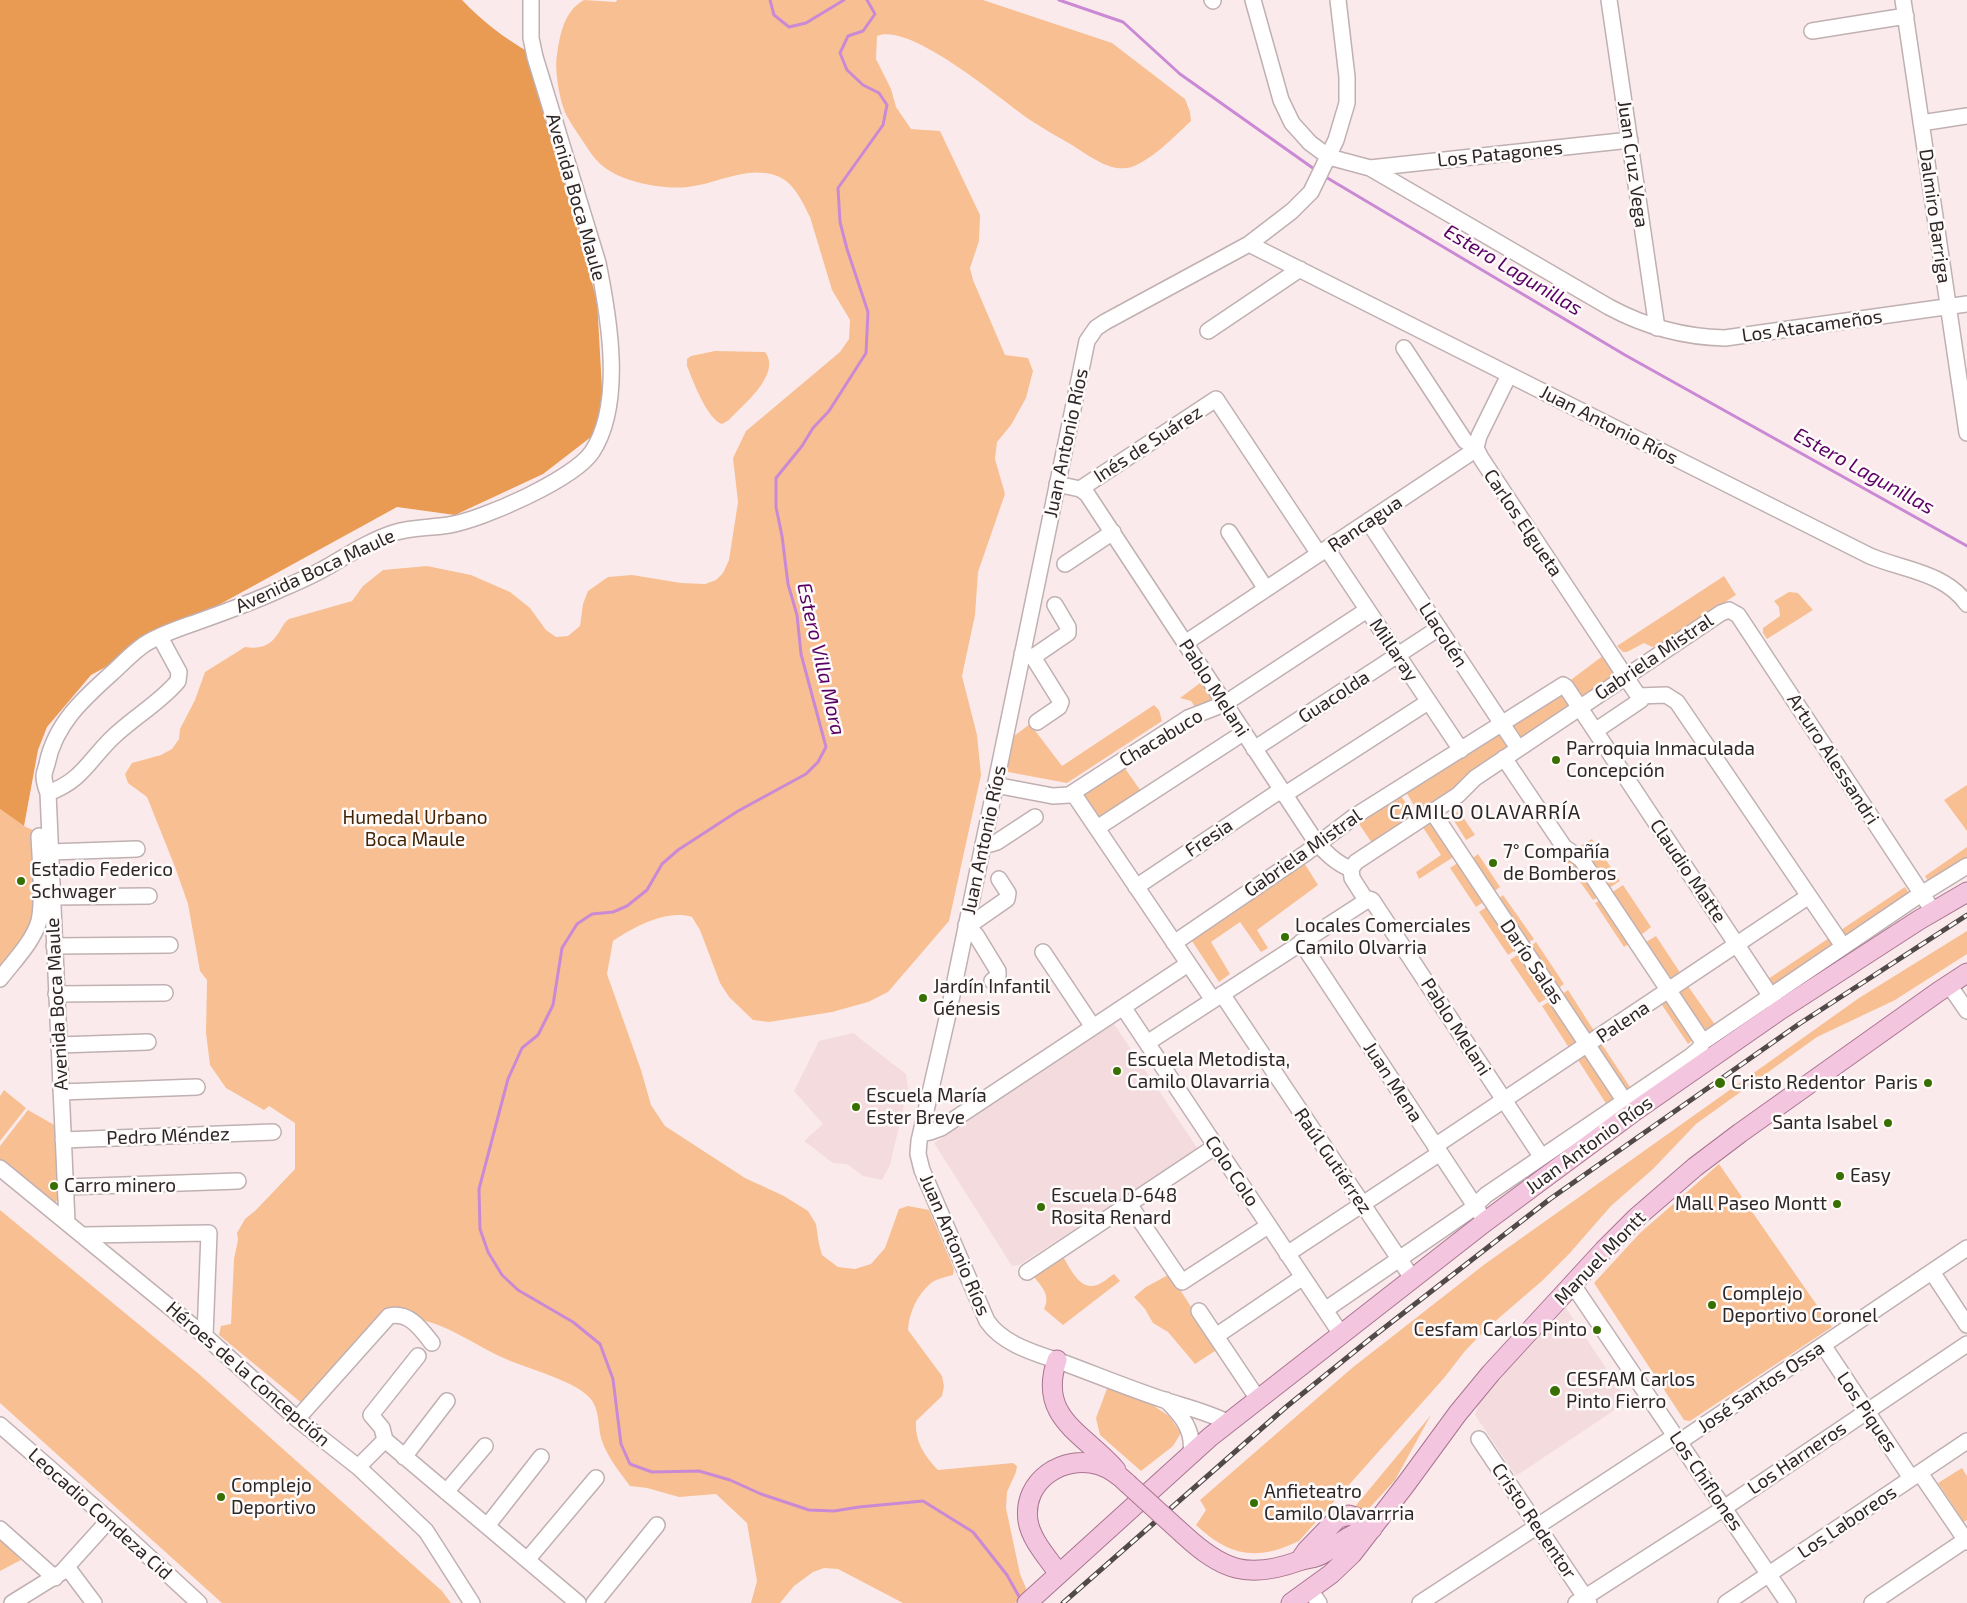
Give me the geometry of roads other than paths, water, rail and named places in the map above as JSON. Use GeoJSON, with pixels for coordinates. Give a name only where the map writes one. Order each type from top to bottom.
{"type":"FeatureCollection","features":[{"type":"Feature","properties":{"kind":"main road","name":"Juan Antonio Ríos"},"geometry":{"type":"LineString","coordinates":[[1033,1598],[1192,1453],[1229,1422],[1485,1222],[1628,1107],[1776,1003],[1967,892]]}},
{"type":"Feature","properties":{"kind":"main road","name":"Manuel Montt"},"geometry":{"type":"LineString","coordinates":[[1291,1603],[1315,1596],[1372,1529],[1474,1394],[1619,1234],[1695,1167],[1780,1104],[1967,973]]}},
{"type":"Feature","properties":{"kind":"main road"},"geometry":{"type":"LineString","coordinates":[[1057,1360],[1052,1384],[1052,1396],[1057,1410],[1066,1422],[1101,1454],[1125,1481],[1208,1557],[1236,1568],[1269,1570],[1319,1556],[1352,1534],[1372,1529]]}},
{"type":"Feature","properties":{"kind":"main road"},"geometry":{"type":"LineString","coordinates":[[1058,1574],[1032,1534],[1028,1523],[1028,1507],[1036,1485],[1054,1469],[1077,1463],[1101,1466],[1125,1481]]}},
{"type":"Feature","properties":{"kind":"street","name":"Avenida Boca Maule"},"geometry":{"type":"LineString","coordinates":[[67,1222],[48,793],[44,778],[49,752],[66,718],[134,653],[160,636],[279,590],[326,568],[381,537],[400,531],[451,525],[475,518],[533,493],[568,475],[591,453],[601,436],[608,414],[610,389],[608,324],[604,294],[598,263],[535,56],[531,38],[531,0]]}},
{"type":"Feature","properties":{"kind":"street"},"geometry":{"type":"LineString","coordinates":[[1253,0],[1287,116],[1326,163],[1370,168]]}},
{"type":"Feature","properties":{"kind":"street","name":"Juan Antonio Ríos"},"geometry":{"type":"LineString","coordinates":[[1229,1422],[1215,1415],[1166,1400],[1057,1360],[1009,1341],[997,1333],[987,1321],[922,1170],[918,1154],[994,785],[1028,656],[1057,484],[1086,346],[1092,332],[1105,322],[1249,244],[1299,206],[1314,187],[1340,130],[1347,97],[1347,77],[1338,0]]}},
{"type":"Feature","properties":{"kind":"street","name":"Juan Cruz Vega"},"geometry":{"type":"LineString","coordinates":[[1609,0],[1657,328]]}},
{"type":"Feature","properties":{"kind":"street","name":"Dalmiro Barriga"},"geometry":{"type":"LineString","coordinates":[[1903,0],[1948,308],[1962,360],[1967,433]]}},
{"type":"Feature","properties":{"kind":"street"},"geometry":{"type":"LineString","coordinates":[[1812,31],[1906,16]]}},
{"type":"Feature","properties":{"kind":"street"},"geometry":{"type":"LineString","coordinates":[[1922,123],[1967,116]]}},
{"type":"Feature","properties":{"kind":"street","name":"Los Patagones"},"geometry":{"type":"LineString","coordinates":[[1370,168],[1630,140]]}},
{"type":"Feature","properties":{"kind":"street","name":"Los Atacameños"},"geometry":{"type":"LineString","coordinates":[[1370,168],[1609,307],[1657,328],[1702,337],[1725,338],[1967,304]]}},
{"type":"Feature","properties":{"kind":"street","name":"Juan Antonio Ríos"},"geometry":{"type":"LineString","coordinates":[[1249,244],[1870,556],[1936,578],[1967,602]]}},
{"type":"Feature","properties":{"kind":"street"},"geometry":{"type":"LineString","coordinates":[[1208,331],[1300,269]]}},
{"type":"Feature","properties":{"kind":"street","name":"Carlos Elgueta"},"geometry":{"type":"LineString","coordinates":[[1404,348],[1465,441],[1476,448],[1640,698]]}},
{"type":"Feature","properties":{"kind":"street"},"geometry":{"type":"LineString","coordinates":[[1476,448],[1479,436],[1509,374]]}},
{"type":"Feature","properties":{"kind":"street","name":"Inés de Suárez"},"geometry":{"type":"LineString","coordinates":[[1080,489],[1216,399]]}},
{"type":"Feature","properties":{"kind":"street","name":"Millaray"},"geometry":{"type":"LineString","coordinates":[[1216,399],[1367,610],[1461,750]]}},
{"type":"Feature","properties":{"kind":"street","name":"Rancagua"},"geometry":{"type":"LineString","coordinates":[[1184,643],[1476,448]]}},
{"type":"Feature","properties":{"kind":"street"},"geometry":{"type":"LineString","coordinates":[[1057,484],[1080,489]]}},
{"type":"Feature","properties":{"kind":"street","name":"Pablo Melani"},"geometry":{"type":"LineString","coordinates":[[1080,489],[1087,494],[1113,532],[1282,793],[1318,844],[1351,870],[1352,878],[1367,899],[1372,900],[1542,1156]]}},
{"type":"Feature","properties":{"kind":"street","name":"Llacolén"},"geometry":{"type":"LineString","coordinates":[[1368,521],[1518,748]]}},
{"type":"Feature","properties":{"kind":"street"},"geometry":{"type":"LineString","coordinates":[[1065,564],[1113,532]]}},
{"type":"Feature","properties":{"kind":"street"},"geometry":{"type":"LineString","coordinates":[[1229,532],[1266,589]]}},
{"type":"Feature","properties":{"kind":"street"},"geometry":{"type":"LineString","coordinates":[[1037,722],[1061,704],[1028,656],[1068,631],[1055,605]]}},
{"type":"Feature","properties":{"kind":"street","name":"Chacabuco"},"geometry":{"type":"LineString","coordinates":[[994,785],[1059,797],[1073,793],[1188,718],[1224,704],[1367,610]]}},
{"type":"Feature","properties":{"kind":"street","name":"Gabriela Mistral"},"geometry":{"type":"LineString","coordinates":[[1351,870],[1356,862],[1458,795],[1475,778],[1518,748],[1721,613],[1729,610]]}},
{"type":"Feature","properties":{"kind":"street","name":"Arturo Alessandri"},"geometry":{"type":"LineString","coordinates":[[1729,610],[1738,614],[1933,911]]}},
{"type":"Feature","properties":{"kind":"street","name":"Guacolda"},"geometry":{"type":"LineString","coordinates":[[1254,749],[1439,628]]}},
{"type":"Feature","properties":{"kind":"street"},"geometry":{"type":"LineString","coordinates":[[48,793],[66,786],[75,780],[112,738],[178,680],[179,672],[160,636]]}},
{"type":"Feature","properties":{"kind":"street","name":"Gabriela Mistral"},"geometry":{"type":"LineString","coordinates":[[1174,943],[1396,790],[1561,685],[1566,687],[1579,707]]}},
{"type":"Feature","properties":{"kind":"street"},"geometry":{"type":"LineString","coordinates":[[1595,731],[1640,698],[1666,695],[1677,702],[1843,946]]}},
{"type":"Feature","properties":{"kind":"street","name":"Fresia"},"geometry":{"type":"LineString","coordinates":[[1136,887],[1428,702]]}},
{"type":"Feature","properties":{"kind":"street","name":"Claudio Matte"},"geometry":{"type":"LineString","coordinates":[[1579,707],[1776,1003]]}},
{"type":"Feature","properties":{"kind":"street"},"geometry":{"type":"LineString","coordinates":[[1097,828],[1243,733]]}},
{"type":"Feature","properties":{"kind":"street"},"geometry":{"type":"LineString","coordinates":[[1504,758],[1564,847],[1580,858],[1703,1042]]}},
{"type":"Feature","properties":{"kind":"street"},"geometry":{"type":"LineString","coordinates":[[0,979],[32,937],[39,922],[41,907],[39,824],[44,778]]}},
{"type":"Feature","properties":{"kind":"street","name":"Raúl Gutiérrez"},"geometry":{"type":"LineString","coordinates":[[1073,793],[1188,964],[1217,997],[1412,1278]]}},
{"type":"Feature","properties":{"kind":"street","name":"Darío Salas"},"geometry":{"type":"LineString","coordinates":[[1432,811],[1628,1107]]}},
{"type":"Feature","properties":{"kind":"street"},"geometry":{"type":"LineString","coordinates":[[983,844],[997,842],[1035,817]]}},
{"type":"Feature","properties":{"kind":"street"},"geometry":{"type":"LineString","coordinates":[[50,852],[137,849]]}},
{"type":"Feature","properties":{"kind":"street"},"geometry":{"type":"LineString","coordinates":[[1325,1310],[1469,1211],[1486,1195],[1542,1156],[1628,1107],[1699,1050],[1703,1042],[1776,1003],[1843,946],[1922,893],[1967,866]]}},
{"type":"Feature","properties":{"kind":"street"},"geometry":{"type":"LineString","coordinates":[[992,982],[998,976],[998,971],[976,935],[966,925],[974,922],[1007,899],[1008,893],[1000,878]]}},
{"type":"Feature","properties":{"kind":"street"},"geometry":{"type":"LineString","coordinates":[[52,897],[149,896]]}},
{"type":"Feature","properties":{"kind":"street","name":"Palena"},"geometry":{"type":"LineString","coordinates":[[1287,1254],[1362,1204],[1504,1101],[1809,896]]}},
{"type":"Feature","properties":{"kind":"street"},"geometry":{"type":"LineString","coordinates":[[1147,1043],[1367,899]]}},
{"type":"Feature","properties":{"kind":"street","name":"Juan Mena"},"geometry":{"type":"LineString","coordinates":[[1301,942],[1485,1222]]}},
{"type":"Feature","properties":{"kind":"street"},"geometry":{"type":"LineString","coordinates":[[54,946],[170,945]]}},
{"type":"Feature","properties":{"kind":"street"},"geometry":{"type":"LineString","coordinates":[[1043,952],[1093,1027]]}},
{"type":"Feature","properties":{"kind":"street"},"geometry":{"type":"LineString","coordinates":[[921,1134],[941,1128],[1188,964]]}},
{"type":"Feature","properties":{"kind":"street"},"geometry":{"type":"LineString","coordinates":[[1949,985],[1967,1011]]}},
{"type":"Feature","properties":{"kind":"street"},"geometry":{"type":"LineString","coordinates":[[56,994],[165,993]]}},
{"type":"Feature","properties":{"kind":"street","name":"Colo Colo"},"geometry":{"type":"LineString","coordinates":[[1123,1008],[1341,1334]]}},
{"type":"Feature","properties":{"kind":"street"},"geometry":{"type":"LineString","coordinates":[[59,1044],[148,1042]]}},
{"type":"Feature","properties":{"kind":"street"},"geometry":{"type":"LineString","coordinates":[[61,1092],[197,1087]]}},
{"type":"Feature","properties":{"kind":"street","name":"Pedro Méndez"},"geometry":{"type":"LineString","coordinates":[[63,1140],[273,1132]]}},
{"type":"Feature","properties":{"kind":"street"},"geometry":{"type":"LineString","coordinates":[[1027,1272],[1216,1146]]}},
{"type":"Feature","properties":{"kind":"street","name":"Héroes de la Concepción"},"geometry":{"type":"LineString","coordinates":[[0,1168],[205,1336],[297,1419],[358,1467],[426,1531],[472,1603]]}},
{"type":"Feature","properties":{"kind":"street"},"geometry":{"type":"LineString","coordinates":[[66,1188],[238,1182]]}},
{"type":"Feature","properties":{"kind":"street"},"geometry":{"type":"LineString","coordinates":[[1129,1204],[1182,1282],[1268,1226]]}},
{"type":"Feature","properties":{"kind":"street"},"geometry":{"type":"LineString","coordinates":[[84,1235],[209,1232],[205,1336]]}},
{"type":"Feature","properties":{"kind":"street","name":"José Santos Ossa"},"geometry":{"type":"LineString","coordinates":[[1420,1603],[1537,1526],[1823,1345],[1967,1248]]}},
{"type":"Feature","properties":{"kind":"street"},"geometry":{"type":"LineString","coordinates":[[1932,1272],[1967,1325]]}},
{"type":"Feature","properties":{"kind":"street"},"geometry":{"type":"LineString","coordinates":[[1216,1336],[1303,1278]]}},
{"type":"Feature","properties":{"kind":"street","name":"Los Chiflones"},"geometry":{"type":"LineString","coordinates":[[1573,1285],[1788,1603]]}},
{"type":"Feature","properties":{"kind":"street"},"geometry":{"type":"LineString","coordinates":[[1199,1310],[1258,1400]]}},
{"type":"Feature","properties":{"kind":"street"},"geometry":{"type":"LineString","coordinates":[[297,1419],[389,1316],[396,1314],[412,1320],[432,1343]]}},
{"type":"Feature","properties":{"kind":"street","name":"Los Harneros"},"geometry":{"type":"LineString","coordinates":[[1583,1601],[1967,1344]]}},
{"type":"Feature","properties":{"kind":"street","name":"Los Piques"},"geometry":{"type":"LineString","coordinates":[[1823,1345],[1866,1411],[1967,1541]]}},
{"type":"Feature","properties":{"kind":"street"},"geometry":{"type":"LineString","coordinates":[[418,1356],[371,1414],[382,1428],[385,1440],[578,1603]]}},
{"type":"Feature","properties":{"kind":"street"},"geometry":{"type":"LineString","coordinates":[[1166,1400],[1178,1413],[1193,1439],[1192,1453]]}},
{"type":"Feature","properties":{"kind":"street"},"geometry":{"type":"LineString","coordinates":[[404,1457],[447,1402]]}},
{"type":"Feature","properties":{"kind":"street","name":"Leocadio Condeza Cid"},"geometry":{"type":"LineString","coordinates":[[0,1425],[109,1520],[199,1603]]}},
{"type":"Feature","properties":{"kind":"street","name":"Cristo Redentor"},"geometry":{"type":"LineString","coordinates":[[1479,1439],[1537,1526],[1583,1601]]}},
{"type":"Feature","properties":{"kind":"street"},"geometry":{"type":"LineString","coordinates":[[358,1467],[385,1440]]}},
{"type":"Feature","properties":{"kind":"street","name":"Los Laboreos"},"geometry":{"type":"LineString","coordinates":[[1726,1603],[1967,1441]]}},
{"type":"Feature","properties":{"kind":"street"},"geometry":{"type":"LineString","coordinates":[[446,1492],[485,1446]]}},
{"type":"Feature","properties":{"kind":"street"},"geometry":{"type":"LineString","coordinates":[[488,1526],[541,1457]]}},
{"type":"Feature","properties":{"kind":"street"},"geometry":{"type":"LineString","coordinates":[[527,1560],[596,1478]]}},
{"type":"Feature","properties":{"kind":"street"},"geometry":{"type":"LineString","coordinates":[[12,1603],[54,1578],[67,1567],[109,1520]]}},
{"type":"Feature","properties":{"kind":"street"},"geometry":{"type":"LineString","coordinates":[[594,1603],[657,1525]]}},
{"type":"Feature","properties":{"kind":"street"},"geometry":{"type":"LineString","coordinates":[[0,1530],[54,1578]]}},
{"type":"Feature","properties":{"kind":"street"},"geometry":{"type":"LineString","coordinates":[[1872,1603],[1967,1541]]}},
{"type":"Feature","properties":{"kind":"street"},"geometry":{"type":"LineString","coordinates":[[67,1567],[94,1603]]}},
{"type":"Feature","properties":{"kind":"waterway","name":"Estero Villa Mora"},"geometry":{"type":"LineString","coordinates":[[770,0],[774,15],[789,27],[806,23],[844,0]]}},
{"type":"Feature","properties":{"kind":"waterway","name":"Estero Villa Mora"},"geometry":{"type":"LineString","coordinates":[[867,0],[875,14],[863,31],[848,36],[840,53],[847,70],[863,85],[879,93],[887,105],[883,125],[838,188],[840,222],[868,312],[866,353],[829,411],[813,428],[802,446],[776,478],[776,507],[788,584],[797,615],[801,654],[826,747],[818,762],[806,774],[738,811],[678,850],[662,864],[647,890],[627,906],[613,912],[592,914],[577,924],[562,948],[553,1005],[538,1035],[522,1048],[508,1079],[479,1189],[480,1229],[488,1252],[502,1275],[518,1290],[573,1322],[600,1344],[613,1379],[621,1444],[630,1464],[652,1472],[699,1471],[730,1480],[761,1494],[809,1510],[834,1511],[923,1501],[973,1532],[1007,1575],[1021,1600]]}},
{"type":"Feature","properties":{"kind":"waterway","name":"Estero Lagunillas"},"geometry":{"type":"LineString","coordinates":[[1059,0],[1123,22],[1180,74],[1317,171]]}},
{"type":"Feature","properties":{"kind":"waterway","name":"Estero Lagunillas"},"geometry":{"type":"LineString","coordinates":[[1324,176],[1625,355],[1967,546]]}},
{"type":"Feature","properties":{"kind":"railway"},"geometry":{"type":"LineString","coordinates":[[1063,1603],[1286,1407],[1550,1199],[1799,1024],[1967,915]]}},
{"type":"Feature","properties":{"kind":"place","name":"Parroquia Inmaculada Concepción"},"geometry":{"type":"Point","coordinates":[1556,760]}},
{"type":"Feature","properties":{"kind":"place","name":"7° Compañía de Bomberos"},"geometry":{"type":"Point","coordinates":[1493,863]}},
{"type":"Feature","properties":{"kind":"place","name":"Estadio Federico Schwager"},"geometry":{"type":"Point","coordinates":[21,881]}},
{"type":"Feature","properties":{"kind":"place","name":"Locales Comerciales Camilo Olvarria"},"geometry":{"type":"Point","coordinates":[1285,937]}},
{"type":"Feature","properties":{"kind":"place","name":"Jardín Infantil Génesis"},"geometry":{"type":"Point","coordinates":[923,998]}},
{"type":"Feature","properties":{"kind":"place","name":"Escuela Metodista, Camilo Olavarria"},"geometry":{"type":"Point","coordinates":[1117,1071]}},
{"type":"Feature","properties":{"kind":"place","name":"Cristo Redentor"},"geometry":{"type":"Point","coordinates":[1720,1083]}},
{"type":"Feature","properties":{"kind":"place","name":"Paris"},"geometry":{"type":"Point","coordinates":[1928,1083]}},
{"type":"Feature","properties":{"kind":"place","name":"Escuela María Ester Breve"},"geometry":{"type":"Point","coordinates":[856,1107]}},
{"type":"Feature","properties":{"kind":"place","name":"Santa Isabel"},"geometry":{"type":"Point","coordinates":[1888,1123]}},
{"type":"Feature","properties":{"kind":"place","name":"Easy"},"geometry":{"type":"Point","coordinates":[1840,1176]}},
{"type":"Feature","properties":{"kind":"place","name":"Carro minero"},"geometry":{"type":"Point","coordinates":[54,1186]}},
{"type":"Feature","properties":{"kind":"place","name":"Mall Paseo Montt"},"geometry":{"type":"Point","coordinates":[1837,1204]}},
{"type":"Feature","properties":{"kind":"place","name":"Escuela D-648 Rosita Renard"},"geometry":{"type":"Point","coordinates":[1041,1207]}},
{"type":"Feature","properties":{"kind":"place","name":"Complejo Deportivo Coronel"},"geometry":{"type":"Point","coordinates":[1712,1305]}},
{"type":"Feature","properties":{"kind":"place","name":"Cesfam Carlos Pinto"},"geometry":{"type":"Point","coordinates":[1597,1330]}},
{"type":"Feature","properties":{"kind":"place","name":"CESFAM Carlos Pinto Fierro"},"geometry":{"type":"Point","coordinates":[1555,1391]}},
{"type":"Feature","properties":{"kind":"place","name":"Complejo Deportivo"},"geometry":{"type":"Point","coordinates":[221,1497]}},
{"type":"Feature","properties":{"kind":"place","name":"Anfieteatro Camilo Olavarrria"},"geometry":{"type":"Point","coordinates":[1254,1503]}},
{"type":"Feature","properties":{"kind":"district","name":"CAMILO OLAVARRÍA"},"geometry":{"type":"Point","coordinates":[1485,812]}},
{"type":"Feature","properties":{"kind":"park label","name":"Humedal Urbano Boca Maule"},"geometry":{"type":"Point","coordinates":[415,829]}}]}
